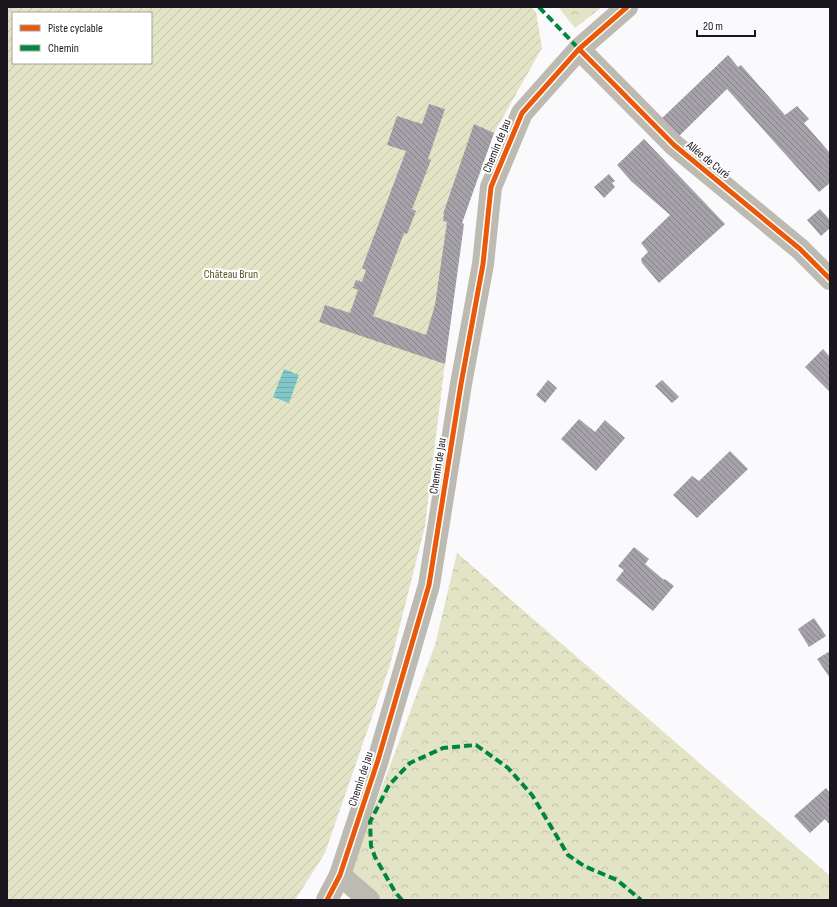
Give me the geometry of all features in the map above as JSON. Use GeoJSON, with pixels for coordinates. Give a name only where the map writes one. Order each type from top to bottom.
{"type":"FeatureCollection","features":[{"type":"Feature","properties":{"kind":"street","name":"Chemin de Jau"},"geometry":{"type":"LineString","coordinates":[[327,900],[340,875],[378,760],[429,585],[461,384],[483,264],[491,187],[522,113],[579,49],[627,7]]}},
{"type":"Feature","properties":{"kind":"street","name":"Allée de Curé"},"geometry":{"type":"LineString","coordinates":[[579,49],[674,145],[800,249],[830,279]]}},
{"type":"Feature","properties":{"kind":"street"},"geometry":{"type":"LineString","coordinates":[[340,875],[370,900]]}},
{"type":"Feature","properties":{"kind":"green space","name":"Château Brun"},"geometry":{"type":"Polygon","coordinates":[[[7,7],[531,7],[536,12],[542,48],[494,133],[462,223],[425,526],[390,665],[325,853],[295,900],[7,900],[7,7]]]}},
{"type":"Feature","properties":{"kind":"green space"},"geometry":{"type":"Polygon","coordinates":[[[558,7],[602,7],[575,28],[558,7]]]}},
{"type":"Feature","properties":{"kind":"green space"},"geometry":{"type":"Polygon","coordinates":[[[457,553],[830,876],[830,900],[380,900],[350,873],[435,645],[457,553]]]}},
{"type":"Feature","properties":{"kind":"water"},"geometry":{"type":"Polygon","coordinates":[[[284,369],[299,375],[289,403],[273,397],[284,369]]]}},
{"type":"Feature","properties":{"kind":"building"},"geometry":{"type":"Polygon","coordinates":[[[728,55],[738,67],[741,65],[785,115],[797,106],[809,119],[804,123],[830,153],[830,183],[819,192],[727,89],[676,139],[659,121],[728,55]]]}},
{"type":"Feature","properties":{"kind":"building"},"geometry":{"type":"Polygon","coordinates":[[[429,104],[445,109],[428,159],[431,160],[412,209],[416,211],[407,234],[404,233],[373,316],[426,335],[435,305],[447,222],[443,221],[443,214],[474,124],[494,133],[462,223],[464,224],[445,364],[319,322],[325,305],[350,313],[358,290],[353,288],[356,280],[362,282],[366,270],[362,268],[406,151],[387,145],[397,116],[422,124],[429,104]]]}},
{"type":"Feature","properties":{"kind":"building"},"geometry":{"type":"Polygon","coordinates":[[[644,139],[725,224],[659,283],[642,263],[641,259],[648,252],[641,243],[670,215],[631,181],[617,165],[644,139]]]}},
{"type":"Feature","properties":{"kind":"building"},"geometry":{"type":"Polygon","coordinates":[[[609,174],[615,181],[612,183],[615,187],[604,198],[594,187],[609,174]]]}},
{"type":"Feature","properties":{"kind":"building"},"geometry":{"type":"Polygon","coordinates":[[[820,209],[830,220],[830,228],[821,236],[807,220],[820,209]]]}},
{"type":"Feature","properties":{"kind":"building"},"geometry":{"type":"Polygon","coordinates":[[[823,349],[830,357],[830,392],[805,367],[823,349]]]}},
{"type":"Feature","properties":{"kind":"building"},"geometry":{"type":"Polygon","coordinates":[[[548,380],[557,388],[545,403],[536,395],[548,380]]]}},
{"type":"Feature","properties":{"kind":"building"},"geometry":{"type":"Polygon","coordinates":[[[662,380],[679,397],[672,403],[655,386],[662,380]]]}},
{"type":"Feature","properties":{"kind":"building"},"geometry":{"type":"Polygon","coordinates":[[[579,419],[595,432],[605,420],[625,438],[596,471],[561,439],[579,419]]]}},
{"type":"Feature","properties":{"kind":"building"},"geometry":{"type":"Polygon","coordinates":[[[730,451],[748,469],[697,518],[673,495],[692,476],[699,481],[730,451]]]}},
{"type":"Feature","properties":{"kind":"building"},"geometry":{"type":"Polygon","coordinates":[[[634,547],[649,559],[645,564],[664,580],[665,579],[674,586],[653,611],[616,580],[624,570],[618,566],[634,547]]]}},
{"type":"Feature","properties":{"kind":"building"},"geometry":{"type":"Polygon","coordinates":[[[814,618],[826,636],[809,647],[798,629],[814,618]]]}},
{"type":"Feature","properties":{"kind":"building"},"geometry":{"type":"Polygon","coordinates":[[[830,651],[830,678],[817,659],[830,651]]]}},
{"type":"Feature","properties":{"kind":"building"},"geometry":{"type":"Polygon","coordinates":[[[826,788],[830,793],[830,825],[825,819],[810,833],[794,816],[826,788]]]}},
{"type":"Feature","properties":{"kind":"marked path"},"geometry":{"type":"LineString","coordinates":[[539,7],[579,49]]}},
{"type":"Feature","properties":{"kind":"marked path"},"geometry":{"type":"LineString","coordinates":[[402,900],[395,892],[375,857],[371,846],[370,822],[389,785],[410,763],[443,748],[476,745],[508,768],[532,795],[568,855],[584,866],[617,880],[641,900]]}},
{"type":"Feature","properties":{"kind":"cycle path"},"geometry":{"type":"LineString","coordinates":[[327,900],[340,875],[378,760],[429,585],[461,384],[483,264],[491,187],[522,113],[579,49],[627,7]]}},
{"type":"Feature","properties":{"kind":"cycle path"},"geometry":{"type":"LineString","coordinates":[[579,49],[674,145],[800,249],[830,279]]}}]}
